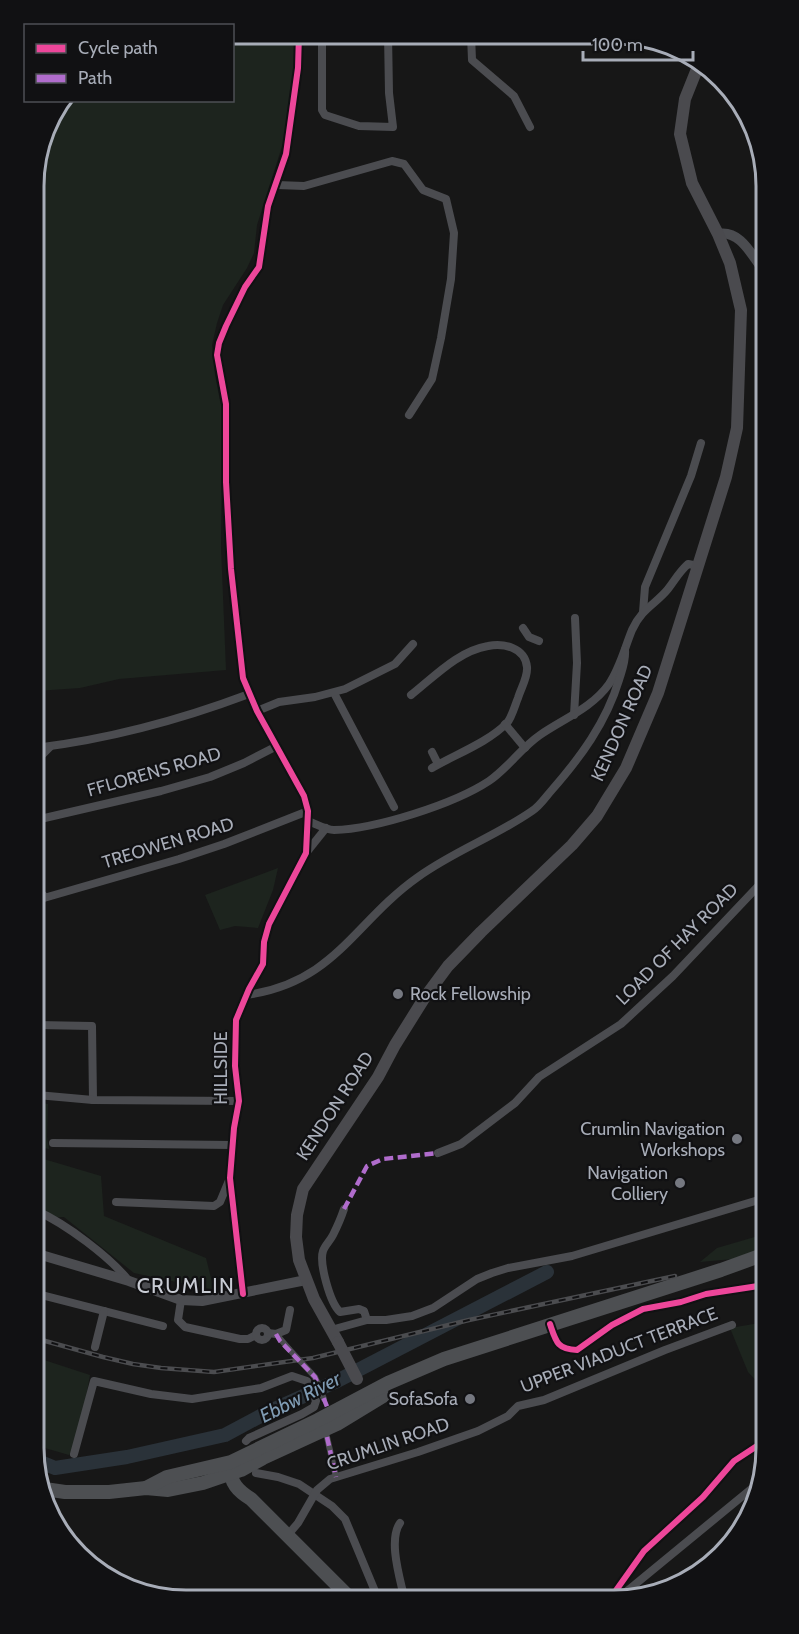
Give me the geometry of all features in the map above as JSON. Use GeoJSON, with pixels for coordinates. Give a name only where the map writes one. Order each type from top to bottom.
{"type":"FeatureCollection","features":[{"type":"Feature","properties":{"kind":"main road","name":"KENDON ROAD"},"geometry":{"type":"LineString","coordinates":[[368,1400],[306,1280],[299,1260],[296,1237],[297,1215],[303,1189],[378,1077],[425,997],[448,966],[572,845],[597,816],[626,768],[658,693],[726,477],[737,428],[741,309],[730,263],[692,183],[680,134],[685,99],[696,71]]}},
{"type":"Feature","properties":{"kind":"main road"},"geometry":{"type":"LineString","coordinates":[[50,1490],[65,1492],[146,1488],[168,1490],[204,1483],[368,1400],[388,1383],[418,1369],[755,1258]]}},
{"type":"Feature","properties":{"kind":"main road"},"geometry":{"type":"LineString","coordinates":[[146,1488],[167,1477],[234,1469]]}},
{"type":"Feature","properties":{"kind":"main road"},"geometry":{"type":"LineString","coordinates":[[234,1469],[245,1495],[343,1590]]}},
{"type":"Feature","properties":{"kind":"main road"},"geometry":{"type":"LineString","coordinates":[[204,1483],[245,1495]]}},
{"type":"Feature","properties":{"kind":"street"},"geometry":{"type":"LineString","coordinates":[[299,44],[295,102],[286,154],[268,206],[259,267],[245,287],[226,326],[217,355],[226,404],[226,482],[231,569],[241,669],[257,711],[303,796],[308,816],[332,830],[358,826],[439,806],[475,790],[492,779],[539,736],[592,701],[609,684],[633,627],[643,612],[667,591],[680,571],[688,564],[699,566]]}},
{"type":"Feature","properties":{"kind":"street"},"geometry":{"type":"LineString","coordinates":[[322,44],[322,110],[325,115],[359,126],[393,126],[389,93],[388,44]]}},
{"type":"Feature","properties":{"kind":"street"},"geometry":{"type":"LineString","coordinates":[[471,44],[472,60],[514,96],[530,127]]}},
{"type":"Feature","properties":{"kind":"street"},"geometry":{"type":"LineString","coordinates":[[277,185],[304,186],[392,161],[404,164],[423,190],[446,199],[454,233],[451,279],[441,338],[432,379],[409,415]]}},
{"type":"Feature","properties":{"kind":"street"},"geometry":{"type":"LineString","coordinates":[[718,234],[727,232],[735,236],[756,261]]}},
{"type":"Feature","properties":{"kind":"street"},"geometry":{"type":"LineString","coordinates":[[643,612],[645,587],[691,476],[701,443]]}},
{"type":"Feature","properties":{"kind":"street"},"geometry":{"type":"LineString","coordinates":[[574,715],[577,663],[575,618]]}},
{"type":"Feature","properties":{"kind":"street"},"geometry":{"type":"LineString","coordinates":[[523,628],[529,637],[539,641]]}},
{"type":"Feature","properties":{"kind":"street"},"geometry":{"type":"LineString","coordinates":[[517,650],[529,637]]}},
{"type":"Feature","properties":{"kind":"street"},"geometry":{"type":"LineString","coordinates":[[257,711],[279,702],[345,689],[395,664],[413,644]]}},
{"type":"Feature","properties":{"kind":"street"},"geometry":{"type":"LineString","coordinates":[[411,695],[472,650],[507,645],[522,654],[527,666],[525,678],[509,721],[488,737],[435,766],[432,752]]}},
{"type":"Feature","properties":{"kind":"street"},"geometry":{"type":"LineString","coordinates":[[246,995],[271,992],[315,971],[338,954],[418,876],[534,810],[571,768],[594,735],[614,697],[626,658],[625,650]]}},
{"type":"Feature","properties":{"kind":"street"},"geometry":{"type":"LineString","coordinates":[[334,693],[394,807]]}},
{"type":"Feature","properties":{"kind":"street"},"geometry":{"type":"LineString","coordinates":[[44,747],[142,730],[202,712],[249,694]]}},
{"type":"Feature","properties":{"kind":"street"},"geometry":{"type":"LineString","coordinates":[[505,724],[525,748]]}},
{"type":"Feature","properties":{"kind":"street","name":"FFLORENS ROAD"},"geometry":{"type":"LineString","coordinates":[[44,818],[210,777],[277,746]]}},
{"type":"Feature","properties":{"kind":"street"},"geometry":{"type":"LineString","coordinates":[[44,753],[50,747]]}},
{"type":"Feature","properties":{"kind":"street","name":"HILLSIDE"},"geometry":{"type":"LineString","coordinates":[[243,1294],[230,1179],[232,1145],[239,1101],[235,1066],[237,1020],[246,995],[263,964],[264,942],[269,924],[306,853],[308,816]]}},
{"type":"Feature","properties":{"kind":"street","name":"TREOWEN ROAD"},"geometry":{"type":"LineString","coordinates":[[44,898],[179,859],[308,816]]}},
{"type":"Feature","properties":{"kind":"street"},"geometry":{"type":"LineString","coordinates":[[306,853],[326,828]]}},
{"type":"Feature","properties":{"kind":"street","name":"LOAD OF HAY ROAD"},"geometry":{"type":"LineString","coordinates":[[438,1153],[461,1144],[515,1103],[539,1077],[621,1024],[673,976],[755,890]]}},
{"type":"Feature","properties":{"kind":"street"},"geometry":{"type":"LineString","coordinates":[[44,1025],[92,1026],[93,1100]]}},
{"type":"Feature","properties":{"kind":"street"},"geometry":{"type":"LineString","coordinates":[[44,1096],[93,1100],[239,1101]]}},
{"type":"Feature","properties":{"kind":"street"},"geometry":{"type":"LineString","coordinates":[[53,1143],[232,1145]]}},
{"type":"Feature","properties":{"kind":"street"},"geometry":{"type":"LineString","coordinates":[[116,1202],[214,1206],[220,1202],[230,1179]]}},
{"type":"Feature","properties":{"kind":"street"},"geometry":{"type":"LineString","coordinates":[[332,1330],[367,1320],[412,1316],[433,1308],[477,1279],[500,1271],[572,1256],[755,1201]]}},
{"type":"Feature","properties":{"kind":"street"},"geometry":{"type":"LineString","coordinates":[[344,1209],[321,1258],[336,1308],[340,1312],[359,1309],[364,1311],[367,1320]]}},
{"type":"Feature","properties":{"kind":"street"},"geometry":{"type":"LineString","coordinates":[[44,1214],[110,1261],[129,1281]]}},
{"type":"Feature","properties":{"kind":"street"},"geometry":{"type":"LineString","coordinates":[[44,1256],[129,1281],[181,1300],[202,1301],[306,1280]]}},
{"type":"Feature","properties":{"kind":"street"},"geometry":{"type":"LineString","coordinates":[[550,1324],[556,1341],[562,1348],[577,1350],[612,1324],[643,1309],[681,1302],[706,1294],[755,1286]]}},
{"type":"Feature","properties":{"kind":"street"},"geometry":{"type":"LineString","coordinates":[[44,1296],[163,1326]]}},
{"type":"Feature","properties":{"kind":"street"},"geometry":{"type":"LineString","coordinates":[[181,1300],[178,1320],[185,1327],[240,1339],[248,1339],[256,1335],[260,1328],[265,1328],[315,1377],[320,1400]]}},
{"type":"Feature","properties":{"kind":"street"},"geometry":{"type":"LineString","coordinates":[[272,1334],[286,1330],[290,1310]]}},
{"type":"Feature","properties":{"kind":"street"},"geometry":{"type":"LineString","coordinates":[[95,1347],[104,1311]]}},
{"type":"Feature","properties":{"kind":"street","name":"UPPER VIADUCT TERRACE"},"geometry":{"type":"LineString","coordinates":[[518,1406],[544,1400],[732,1325]]}},
{"type":"Feature","properties":{"kind":"street"},"geometry":{"type":"LineString","coordinates":[[74,1454],[94,1381],[185,1399],[261,1388],[292,1376],[305,1379],[328,1409]]}},
{"type":"Feature","properties":{"kind":"street"},"geometry":{"type":"LineString","coordinates":[[246,1441],[308,1411],[320,1400]]}},
{"type":"Feature","properties":{"kind":"street","name":"CRUMLIN ROAD"},"geometry":{"type":"LineString","coordinates":[[287,1536],[324,1483],[336,1477],[477,1431],[508,1416],[518,1406]]}},
{"type":"Feature","properties":{"kind":"street"},"geometry":{"type":"LineString","coordinates":[[327,1437],[336,1477]]}},
{"type":"Feature","properties":{"kind":"street"},"geometry":{"type":"LineString","coordinates":[[256,1473],[292,1482],[332,1506],[345,1519],[375,1590]]}},
{"type":"Feature","properties":{"kind":"street"},"geometry":{"type":"LineString","coordinates":[[629,1589],[749,1491]]}},
{"type":"Feature","properties":{"kind":"street"},"geometry":{"type":"LineString","coordinates":[[400,1523],[395,1535],[402,1590]]}},
{"type":"Feature","properties":{"kind":"shaded area"},"geometry":{"type":"Polygon","coordinates":[[[234,44],[296,44],[284,140],[257,225],[254,253],[223,305],[212,345],[222,411],[221,547],[226,670],[119,679],[80,688],[44,690],[44,177],[46,158],[54,131],[71,102],[234,102],[234,44]]]}},
{"type":"Feature","properties":{"kind":"shaded area"},"geometry":{"type":"Polygon","coordinates":[[[278,868],[273,890],[258,928],[235,926],[220,930],[205,895],[278,868]]]}},
{"type":"Feature","properties":{"kind":"shaded area"},"geometry":{"type":"Polygon","coordinates":[[[44,1103],[48,1104],[49,1149],[44,1148],[44,1103]]]}},
{"type":"Feature","properties":{"kind":"shaded area"},"geometry":{"type":"Polygon","coordinates":[[[44,1159],[101,1176],[104,1216],[206,1258],[214,1290],[134,1273],[64,1217],[44,1218],[44,1159]]]}},
{"type":"Feature","properties":{"kind":"shaded area"},"geometry":{"type":"Polygon","coordinates":[[[755,1237],[755,1252],[733,1259],[700,1262],[717,1248],[755,1237]]]}},
{"type":"Feature","properties":{"kind":"shaded area"},"geometry":{"type":"Polygon","coordinates":[[[755,1324],[755,1379],[748,1372],[730,1328],[755,1324]]]}},
{"type":"Feature","properties":{"kind":"shaded area"},"geometry":{"type":"Polygon","coordinates":[[[44,1360],[90,1375],[77,1446],[69,1455],[44,1448],[44,1360]]]}},
{"type":"Feature","properties":{"kind":"waterway","name":"Ebbw River"},"geometry":{"type":"LineString","coordinates":[[45,1464],[55,1468],[127,1457],[225,1435],[268,1412],[337,1381],[547,1272]]}},
{"type":"Feature","properties":{"kind":"railway"},"geometry":{"type":"LineString","coordinates":[[44,1341],[133,1364],[214,1372],[313,1358],[469,1320],[675,1276]]}},
{"type":"Feature","properties":{"kind":"marked path"},"geometry":{"type":"LineString","coordinates":[[344,1209],[367,1166],[383,1159],[438,1153]]}},
{"type":"Feature","properties":{"kind":"marked path"},"geometry":{"type":"LineString","coordinates":[[276,1334],[315,1377],[328,1409]]}},
{"type":"Feature","properties":{"kind":"marked path"},"geometry":{"type":"LineString","coordinates":[[327,1437],[336,1477]]}},
{"type":"Feature","properties":{"kind":"cycle path"},"geometry":{"type":"LineString","coordinates":[[243,1294],[230,1178],[234,1128],[239,1101],[235,1066],[236,1020],[263,964],[264,942],[269,924],[306,853],[308,811],[304,796],[257,711],[243,678],[231,569],[226,482],[226,404],[217,355],[226,326],[245,287],[259,267],[268,206],[286,154],[298,68],[299,44]]}},
{"type":"Feature","properties":{"kind":"cycle path"},"geometry":{"type":"LineString","coordinates":[[550,1324],[561,1346],[577,1350],[612,1325],[643,1309],[681,1302],[706,1294],[755,1287]]}},
{"type":"Feature","properties":{"kind":"cycle path"},"geometry":{"type":"LineString","coordinates":[[616,1590],[644,1551],[703,1497],[734,1461],[755,1447]]}},
{"type":"Feature","properties":{"kind":"place","name":"Rock Fellowship"},"geometry":{"type":"Point","coordinates":[398,994]}},
{"type":"Feature","properties":{"kind":"place","name":"Crumlin Navigation Workshops"},"geometry":{"type":"Point","coordinates":[737,1139]}},
{"type":"Feature","properties":{"kind":"place","name":"Navigation Colliery"},"geometry":{"type":"Point","coordinates":[680,1183]}},
{"type":"Feature","properties":{"kind":"place","name":"SofaSofa"},"geometry":{"type":"Point","coordinates":[470,1399]}},
{"type":"Feature","properties":{"kind":"district","name":"CRUMLIN"},"geometry":{"type":"Point","coordinates":[186,1286]}}]}
